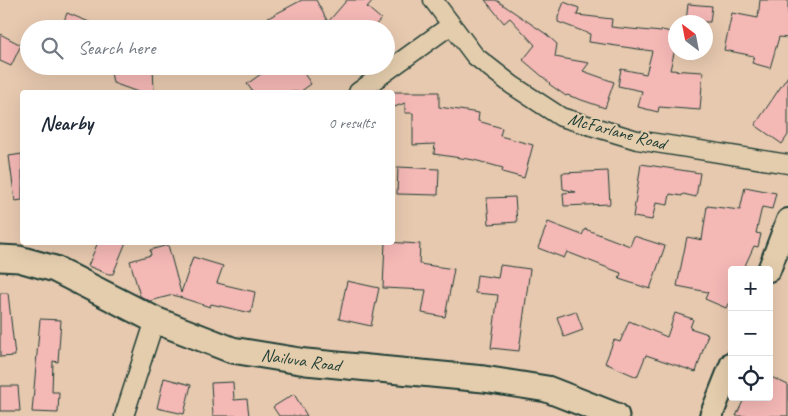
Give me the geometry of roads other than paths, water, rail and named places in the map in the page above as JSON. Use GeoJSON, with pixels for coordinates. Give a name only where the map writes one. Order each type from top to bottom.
{"type":"FeatureCollection","features":[{"type":"Feature","properties":{"kind":"main road","name":"Nailuva Road"},"geometry":{"type":"LineString","coordinates":[[0,258],[19,259],[55,269],[155,320],[232,350],[306,362],[484,379],[547,389],[616,416]]}},
{"type":"Feature","properties":{"kind":"street","name":"McFarlane Road"},"geometry":{"type":"LineString","coordinates":[[433,0],[474,56],[512,85],[561,117],[636,140],[788,164]]}},
{"type":"Feature","properties":{"kind":"street"},"geometry":{"type":"LineString","coordinates":[[395,65],[451,25]]}},
{"type":"Feature","properties":{"kind":"street"},"geometry":{"type":"LineString","coordinates":[[361,90],[382,75]]}},
{"type":"Feature","properties":{"kind":"street"},"geometry":{"type":"LineString","coordinates":[[771,266],[784,244],[788,220]]}},
{"type":"Feature","properties":{"kind":"street"},"geometry":{"type":"LineString","coordinates":[[124,416],[155,320]]}},
{"type":"Feature","properties":{"kind":"street"},"geometry":{"type":"LineString","coordinates":[[711,416],[728,373]]}}]}
